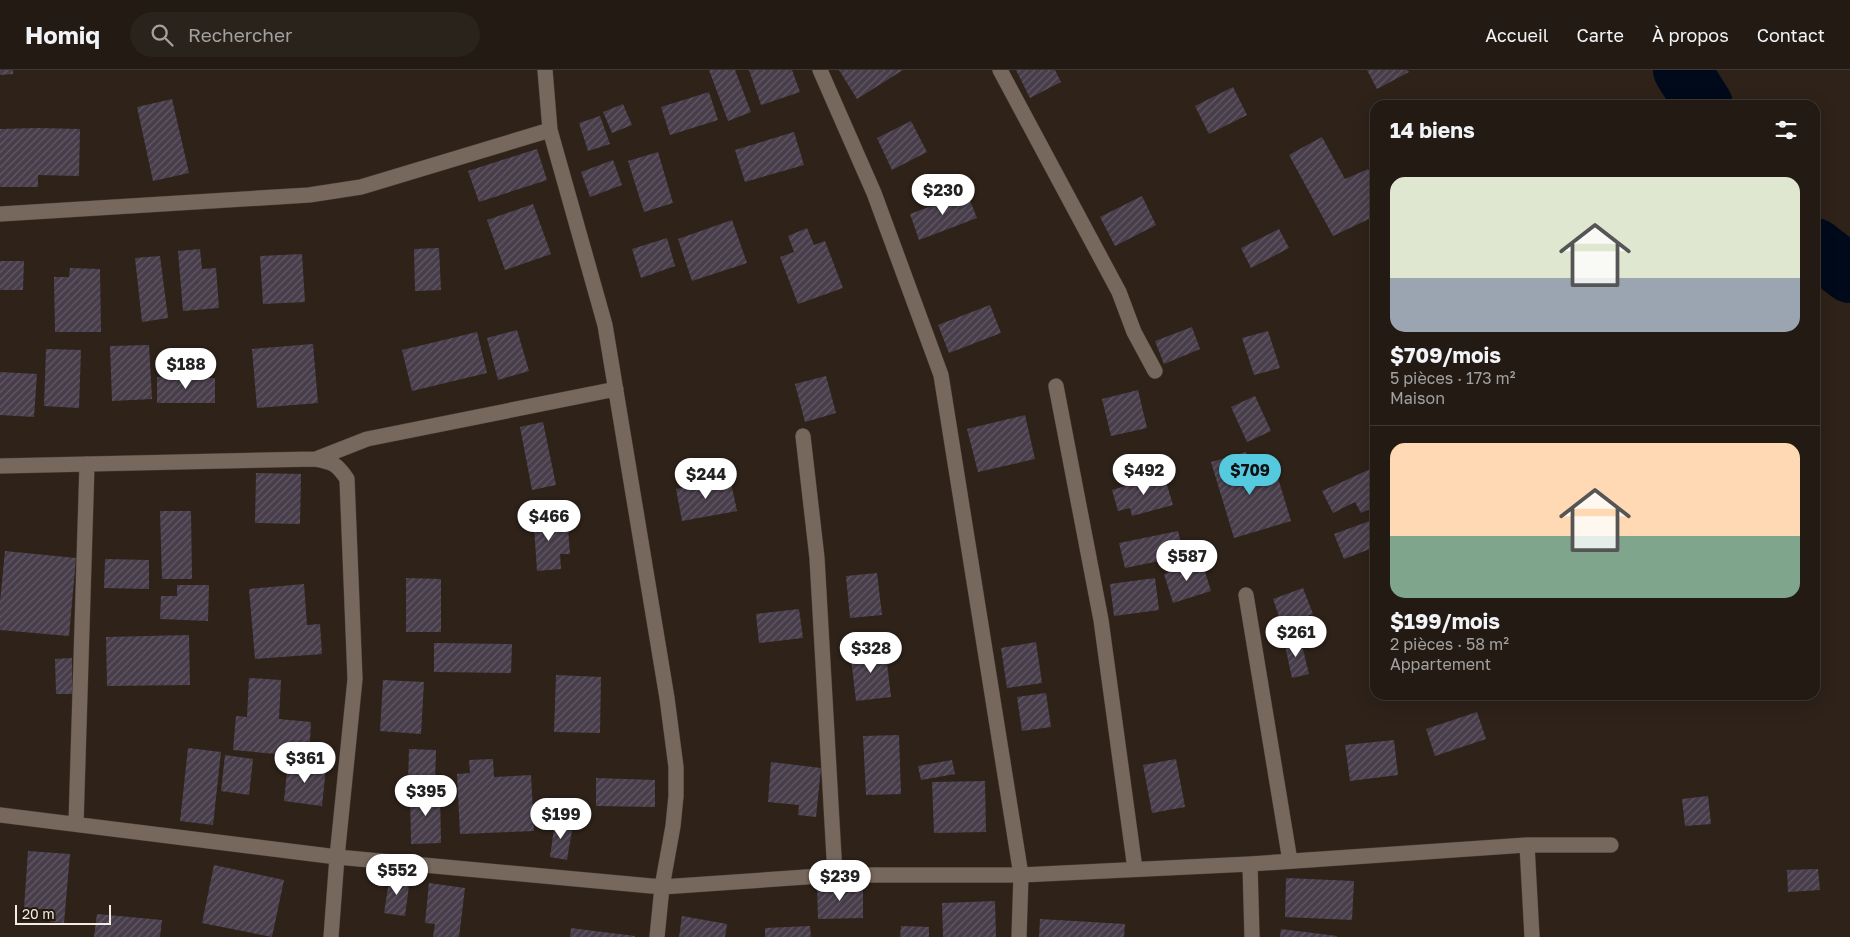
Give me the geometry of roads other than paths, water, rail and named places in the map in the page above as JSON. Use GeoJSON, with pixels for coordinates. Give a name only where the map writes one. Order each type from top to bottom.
{"type":"FeatureCollection","features":[{"type":"Feature","properties":{"kind":"street"},"geometry":{"type":"LineString","coordinates":[[545,70],[550,130],[605,325],[667,698],[676,767],[673,826],[662,888],[657,937]]}},
{"type":"Feature","properties":{"kind":"street"},"geometry":{"type":"LineString","coordinates":[[820,70],[874,193],[941,375],[1021,875],[1020,937]]}},
{"type":"Feature","properties":{"kind":"street"},"geometry":{"type":"LineString","coordinates":[[1000,70],[1119,292],[1134,332],[1155,371]]}},
{"type":"Feature","properties":{"kind":"street"},"geometry":{"type":"LineString","coordinates":[[0,214],[309,195],[361,187],[550,130]]}},
{"type":"Feature","properties":{"kind":"street"},"geometry":{"type":"LineString","coordinates":[[1056,386],[1101,620],[1134,869]]}},
{"type":"Feature","properties":{"kind":"street"},"geometry":{"type":"LineString","coordinates":[[315,459],[367,440],[616,389]]}},
{"type":"Feature","properties":{"kind":"street"},"geometry":{"type":"LineString","coordinates":[[803,436],[817,558],[835,875]]}},
{"type":"Feature","properties":{"kind":"street"},"geometry":{"type":"LineString","coordinates":[[0,466],[315,459],[330,461],[340,468],[347,479],[355,679],[336,856],[331,937]]}},
{"type":"Feature","properties":{"kind":"street"},"geometry":{"type":"LineString","coordinates":[[76,824],[87,464]]}},
{"type":"Feature","properties":{"kind":"street"},"geometry":{"type":"LineString","coordinates":[[1246,595],[1290,861]]}},
{"type":"Feature","properties":{"kind":"street"},"geometry":{"type":"LineString","coordinates":[[0,815],[336,856],[662,888],[835,875],[1021,875],[1250,864],[1528,845],[1611,845]]}},
{"type":"Feature","properties":{"kind":"street"},"geometry":{"type":"LineString","coordinates":[[1528,845],[1532,937]]}},
{"type":"Feature","properties":{"kind":"street"},"geometry":{"type":"LineString","coordinates":[[1250,864],[1252,937]]}},
{"type":"Feature","properties":{"kind":"waterway"},"geometry":{"type":"LineString","coordinates":[[1682,70],[1701,100]]}},
{"type":"Feature","properties":{"kind":"waterway"},"geometry":{"type":"LineString","coordinates":[[1820,251],[1850,274]]}}]}
